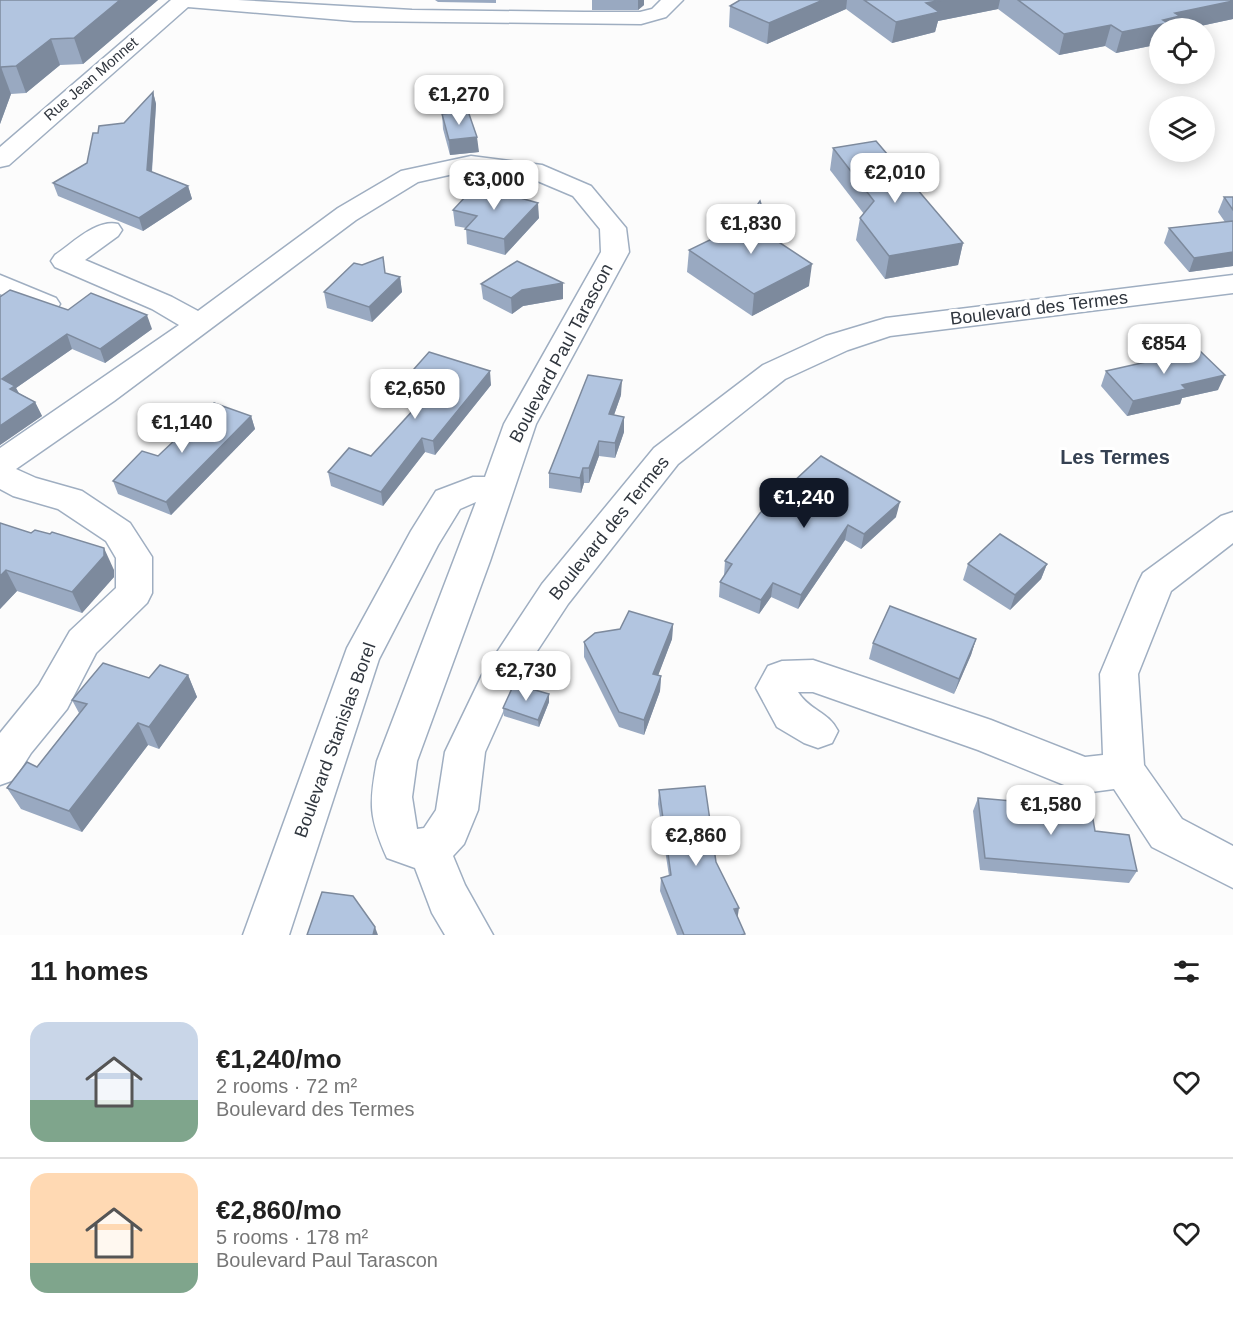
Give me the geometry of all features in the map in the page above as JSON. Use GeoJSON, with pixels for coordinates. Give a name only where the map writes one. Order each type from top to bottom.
{"type":"FeatureCollection","features":[{"type":"Feature","properties":{"kind":"street"},"geometry":{"type":"LineString","coordinates":[[183,0],[310,12],[489,18],[641,18],[659,13],[673,0]]}},
{"type":"Feature","properties":{"kind":"street","name":"Rue Jean Monnet"},"geometry":{"type":"LineString","coordinates":[[0,160],[183,0]]}},
{"type":"Feature","properties":{"kind":"street","name":"Boulevard Paul Tarascon"},"geometry":{"type":"LineString","coordinates":[[0,464],[103,394],[281,265],[347,214],[410,176],[471,163],[533,170],[582,191],[613,228],[615,252],[520,424],[472,561],[397,761],[391,797],[396,831],[402,844],[416,849],[428,846]]}},
{"type":"Feature","properties":{"kind":"street"},"geometry":{"type":"LineString","coordinates":[[109,230],[65,261],[162,303],[199,324]]}},
{"type":"Feature","properties":{"kind":"street"},"geometry":{"type":"LineString","coordinates":[[0,283],[46,304]]}},
{"type":"Feature","properties":{"kind":"street","name":"Boulevard des Termes"},"geometry":{"type":"LineString","coordinates":[[428,846],[439,842],[449,830],[457,810],[465,752],[501,675],[555,594],[666,456],[774,372],[837,343],[886,327],[1233,284]]}},
{"type":"Feature","properties":{"kind":"street"},"geometry":{"type":"LineString","coordinates":[[0,475],[25,487],[70,500],[118,532],[134,557],[134,593],[83,642],[53,697],[17,741],[0,767]]}},
{"type":"Feature","properties":{"kind":"street","name":"Boulevard Stanislas Borel"},"geometry":{"type":"LineString","coordinates":[[266,935],[360,659],[423,540],[448,500],[473,489],[495,490]]}},
{"type":"Feature","properties":{"kind":"street"},"geometry":{"type":"LineString","coordinates":[[1233,525],[1156,583],[1119,674],[1124,770],[1167,833],[1233,867]]}},
{"type":"Feature","properties":{"kind":"street"},"geometry":{"type":"LineString","coordinates":[[818,731],[791,715],[775,688],[782,677],[813,676],[991,737],[1084,775],[1124,770]]}},
{"type":"Feature","properties":{"kind":"street"},"geometry":{"type":"LineString","coordinates":[[428,846],[448,898],[470,935]]}},
{"type":"Feature","properties":{"kind":"building"},"geometry":{"type":"Polygon","coordinates":[[[0,0],[120,0],[74,38],[51,39],[16,66],[1,67],[0,70],[0,0]]]}},
{"type":"Feature","properties":{"kind":"building"},"geometry":{"type":"Polygon","coordinates":[[[740,0],[823,0],[769,23],[730,6],[740,0]]]}},
{"type":"Feature","properties":{"kind":"building"},"geometry":{"type":"Polygon","coordinates":[[[864,0],[943,0],[926,3],[939,12],[896,22],[864,0]]]}},
{"type":"Feature","properties":{"kind":"building"},"geometry":{"type":"Polygon","coordinates":[[[1018,0],[1233,0],[1175,13],[1180,16],[1172,18],[1149,18],[1149,27],[1122,32],[1111,25],[1064,34],[1018,0]]]}},
{"type":"Feature","properties":{"kind":"building"},"geometry":{"type":"Polygon","coordinates":[[[153,92],[147,170],[188,186],[139,218],[53,183],[87,163],[93,133],[98,133],[99,126],[124,123],[153,92]]]}},
{"type":"Feature","properties":{"kind":"building"},"geometry":{"type":"Polygon","coordinates":[[[468,111],[477,137],[449,140],[442,114],[468,111]]]}},
{"type":"Feature","properties":{"kind":"building"},"geometry":{"type":"Polygon","coordinates":[[[876,141],[963,243],[889,256],[860,218],[874,201],[833,148],[876,141]]]}},
{"type":"Feature","properties":{"kind":"building"},"geometry":{"type":"Polygon","coordinates":[[[480,181],[499,192],[538,203],[504,239],[465,229],[477,216],[453,210],[480,181]]]}},
{"type":"Feature","properties":{"kind":"building"},"geometry":{"type":"Polygon","coordinates":[[[1224,197],[1233,197],[1233,210],[1224,197]]]}},
{"type":"Feature","properties":{"kind":"building"},"geometry":{"type":"Polygon","coordinates":[[[760,201],[771,237],[812,264],[754,294],[689,250],[745,223],[760,201]]]}},
{"type":"Feature","properties":{"kind":"building"},"geometry":{"type":"Polygon","coordinates":[[[1233,221],[1233,252],[1194,258],[1169,228],[1233,221]]]}},
{"type":"Feature","properties":{"kind":"building"},"geometry":{"type":"Polygon","coordinates":[[[383,257],[385,273],[400,277],[369,307],[324,292],[354,263],[362,265],[383,257]]]}},
{"type":"Feature","properties":{"kind":"building"},"geometry":{"type":"Polygon","coordinates":[[[517,261],[563,283],[522,290],[511,298],[481,284],[517,261]]]}},
{"type":"Feature","properties":{"kind":"building"},"geometry":{"type":"Polygon","coordinates":[[[10,290],[68,310],[91,293],[147,315],[100,349],[67,334],[2,379],[15,386],[10,389],[35,402],[0,426],[0,297],[10,290]]]}},
{"type":"Feature","properties":{"kind":"building"},"geometry":{"type":"Polygon","coordinates":[[[1199,350],[1225,375],[1182,385],[1186,389],[1133,401],[1106,371],[1199,350]]]}},
{"type":"Feature","properties":{"kind":"building"},"geometry":{"type":"Polygon","coordinates":[[[429,352],[490,371],[433,441],[422,438],[381,492],[328,472],[349,448],[371,456],[427,395],[399,386],[429,352]]]}},
{"type":"Feature","properties":{"kind":"building"},"geometry":{"type":"Polygon","coordinates":[[[588,375],[622,380],[609,414],[624,417],[615,443],[599,441],[589,468],[583,468],[580,478],[549,473],[588,375]]]}},
{"type":"Feature","properties":{"kind":"building"},"geometry":{"type":"Polygon","coordinates":[[[214,403],[251,416],[166,502],[113,481],[142,451],[158,456],[214,403]]]}},
{"type":"Feature","properties":{"kind":"building"},"geometry":{"type":"Polygon","coordinates":[[[821,456],[900,502],[864,534],[848,525],[801,595],[773,583],[761,600],[720,582],[732,564],[725,561],[760,513],[821,456]]]}},
{"type":"Feature","properties":{"kind":"building"},"geometry":{"type":"Polygon","coordinates":[[[0,523],[31,533],[35,530],[50,534],[52,532],[104,548],[104,556],[72,592],[6,570],[0,576],[0,523]]]}},
{"type":"Feature","properties":{"kind":"building"},"geometry":{"type":"Polygon","coordinates":[[[1000,534],[1047,564],[1015,595],[968,564],[1000,534]]]}},
{"type":"Feature","properties":{"kind":"building"},"geometry":{"type":"Polygon","coordinates":[[[890,606],[976,639],[959,679],[873,643],[890,606]]]}},
{"type":"Feature","properties":{"kind":"building"},"geometry":{"type":"Polygon","coordinates":[[[629,611],[673,624],[653,674],[661,676],[644,720],[619,712],[584,642],[595,633],[620,629],[629,611]]]}},
{"type":"Feature","properties":{"kind":"building"},"geometry":{"type":"Polygon","coordinates":[[[103,663],[149,678],[160,665],[188,675],[149,727],[138,723],[69,811],[7,788],[27,762],[37,767],[87,704],[72,700],[103,663]]]}},
{"type":"Feature","properties":{"kind":"building"},"geometry":{"type":"Polygon","coordinates":[[[514,684],[549,694],[538,720],[503,708],[514,684]]]}},
{"type":"Feature","properties":{"kind":"building"},"geometry":{"type":"Polygon","coordinates":[[[705,786],[716,862],[739,908],[734,909],[745,934],[684,935],[661,878],[671,875],[659,790],[705,786]]]}},
{"type":"Feature","properties":{"kind":"building"},"geometry":{"type":"Polygon","coordinates":[[[978,798],[1091,808],[1095,831],[1129,835],[1137,871],[985,858],[978,798]]]}},
{"type":"Feature","properties":{"kind":"building"},"geometry":{"type":"Polygon","coordinates":[[[322,892],[353,896],[375,927],[373,935],[307,935],[322,892]]]}},
{"type":"Feature","properties":{"kind":"district","name":"Les Termes"},"geometry":{"type":"Point","coordinates":[1115,457]}}]}
